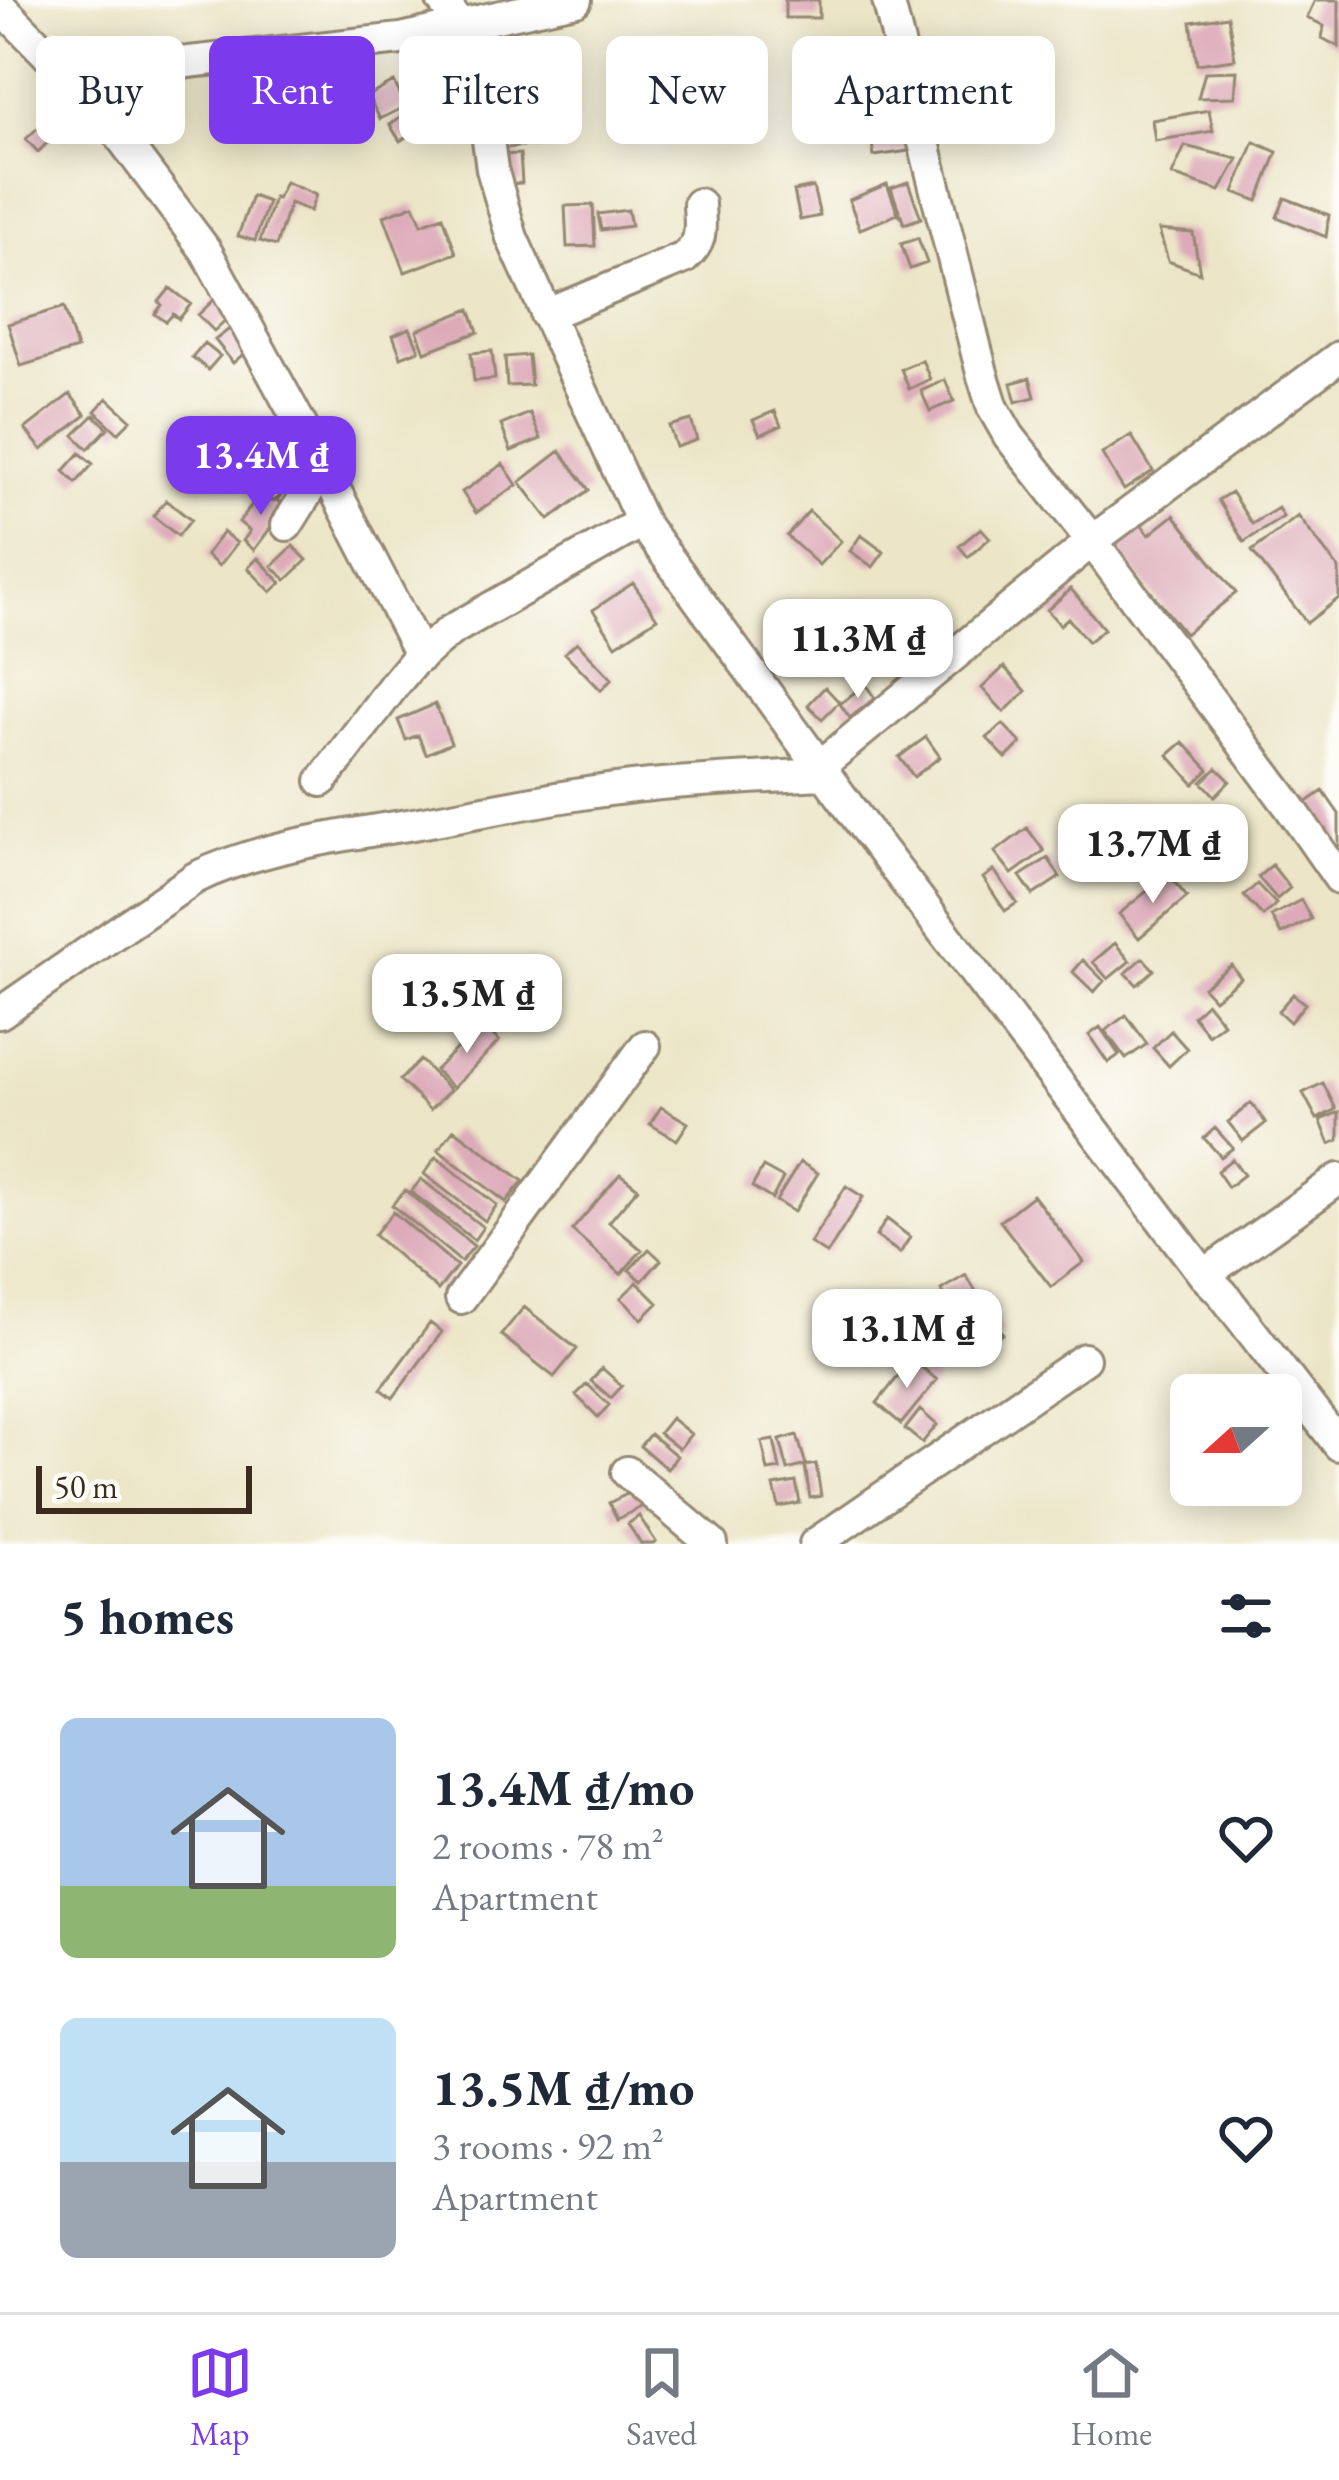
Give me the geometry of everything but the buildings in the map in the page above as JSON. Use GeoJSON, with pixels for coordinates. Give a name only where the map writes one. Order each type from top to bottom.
{"type":"FeatureCollection","features":[{"type":"Feature","properties":{"kind":"street"},"geometry":{"type":"LineString","coordinates":[[185,62],[401,39],[451,12],[576,0]]}},
{"type":"Feature","properties":{"kind":"street"},"geometry":{"type":"LineString","coordinates":[[888,0],[993,408],[1009,436],[1092,541],[1339,878]]}},
{"type":"Feature","properties":{"kind":"street"},"geometry":{"type":"LineString","coordinates":[[0,6],[36,43]]}},
{"type":"Feature","properties":{"kind":"street"},"geometry":{"type":"LineString","coordinates":[[126,144],[206,251],[421,656]]}},
{"type":"Feature","properties":{"kind":"street"},"geometry":{"type":"LineString","coordinates":[[489,144],[512,238],[642,522],[822,770],[1204,1275],[1339,1445]]}},
{"type":"Feature","properties":{"kind":"street"},"geometry":{"type":"LineString","coordinates":[[546,315],[684,258],[696,247],[699,204]]}},
{"type":"Feature","properties":{"kind":"street"},"geometry":{"type":"LineString","coordinates":[[0,1013],[195,878],[236,861],[366,832],[586,794],[822,770],[1092,541],[1339,357]]}},
{"type":"Feature","properties":{"kind":"street"},"geometry":{"type":"LineString","coordinates":[[268,485],[308,438]]}},
{"type":"Feature","properties":{"kind":"street"},"geometry":{"type":"LineString","coordinates":[[286,525],[322,470]]}},
{"type":"Feature","properties":{"kind":"street"},"geometry":{"type":"LineString","coordinates":[[322,781],[394,685],[450,631],[642,522]]}},
{"type":"Feature","properties":{"kind":"street"},"geometry":{"type":"LineString","coordinates":[[461,1298],[645,1046]]}},
{"type":"Feature","properties":{"kind":"street"},"geometry":{"type":"LineString","coordinates":[[1204,1275],[1339,1179]]}},
{"type":"Feature","properties":{"kind":"street"},"geometry":{"type":"LineString","coordinates":[[815,1544],[1084,1359]]}},
{"type":"Feature","properties":{"kind":"street"},"geometry":{"type":"LineString","coordinates":[[627,1472],[712,1544]]}}]}
